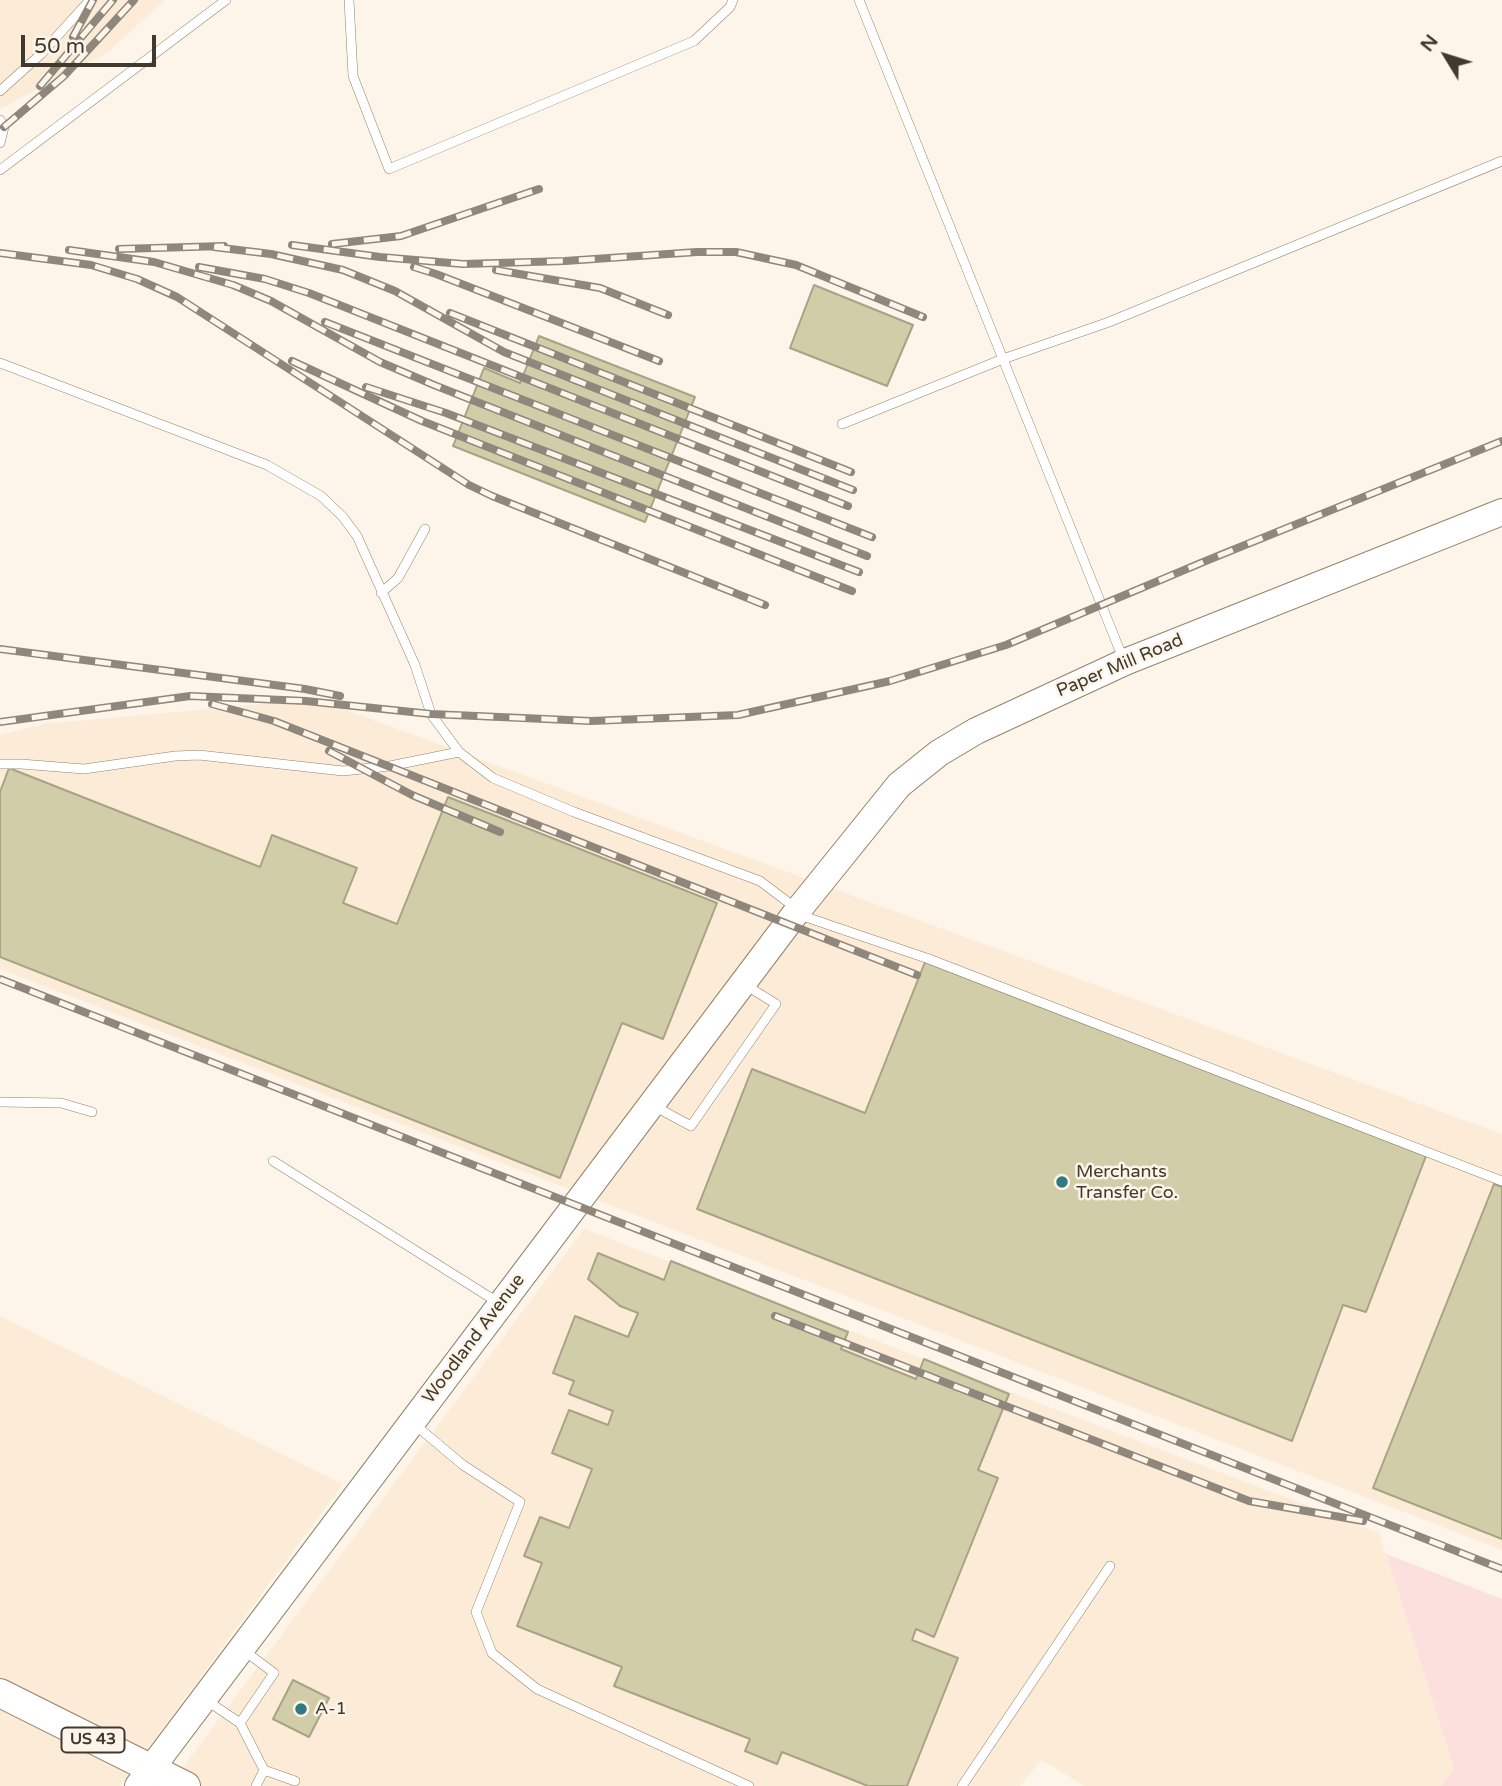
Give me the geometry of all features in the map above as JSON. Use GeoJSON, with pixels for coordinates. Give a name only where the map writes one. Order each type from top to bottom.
{"type":"FeatureCollection","features":[{"type":"Feature","properties":{"kind":"main road","name":"US 43"},"geometry":{"type":"LineString","coordinates":[[0,1693],[145,1777],[186,1786]]}},
{"type":"Feature","properties":{"kind":"street","name":"Paper Mill Road"},"geometry":{"type":"LineString","coordinates":[[797,912],[899,785],[939,753],[976,731],[1125,662],[1502,512]]}},
{"type":"Feature","properties":{"kind":"street","name":"Woodland Avenue"},"geometry":{"type":"LineString","coordinates":[[145,1777],[797,912]]}},
{"type":"Feature","properties":{"kind":"lane"},"geometry":{"type":"LineString","coordinates":[[0,91],[41,54],[90,0]]}},
{"type":"Feature","properties":{"kind":"lane"},"geometry":{"type":"LineString","coordinates":[[0,170],[226,0]]}},
{"type":"Feature","properties":{"kind":"lane"},"geometry":{"type":"LineString","coordinates":[[349,0],[353,76],[389,169],[695,41],[730,7],[733,0]]}},
{"type":"Feature","properties":{"kind":"lane"},"geometry":{"type":"LineString","coordinates":[[859,0],[1125,662]]}},
{"type":"Feature","properties":{"kind":"lane"},"geometry":{"type":"LineString","coordinates":[[0,120],[4,127],[0,143]]}},
{"type":"Feature","properties":{"kind":"lane"},"geometry":{"type":"LineString","coordinates":[[842,424],[1003,359],[1109,322],[1502,161]]}},
{"type":"Feature","properties":{"kind":"lane"},"geometry":{"type":"LineString","coordinates":[[0,363],[267,464],[321,496],[343,517],[357,536],[415,665],[431,714],[459,752],[493,778],[574,812],[760,881],[797,912],[929,959],[1502,1181]]}},
{"type":"Feature","properties":{"kind":"lane"},"geometry":{"type":"LineString","coordinates":[[381,593],[398,579],[425,529]]}},
{"type":"Feature","properties":{"kind":"lane"},"geometry":{"type":"LineString","coordinates":[[0,764],[84,769],[199,755],[343,771],[390,766],[459,752]]}},
{"type":"Feature","properties":{"kind":"lane"},"geometry":{"type":"LineString","coordinates":[[651,1104],[691,1126],[776,1004],[743,983]]}},
{"type":"Feature","properties":{"kind":"lane"},"geometry":{"type":"LineString","coordinates":[[0,1102],[61,1103],[92,1112]]}},
{"type":"Feature","properties":{"kind":"lane"},"geometry":{"type":"LineString","coordinates":[[273,1161],[500,1304]]}},
{"type":"Feature","properties":{"kind":"lane"},"geometry":{"type":"LineString","coordinates":[[412,1422],[463,1465],[520,1502],[476,1612],[492,1653],[537,1689],[749,1786]]}},
{"type":"Feature","properties":{"kind":"lane"},"geometry":{"type":"LineString","coordinates":[[962,1786],[1110,1566]]}},
{"type":"Feature","properties":{"kind":"lane"},"geometry":{"type":"LineString","coordinates":[[240,1723],[274,1673],[242,1648]]}},
{"type":"Feature","properties":{"kind":"lane"},"geometry":{"type":"LineString","coordinates":[[204,1699],[240,1723],[264,1770],[295,1781]]}},
{"type":"Feature","properties":{"kind":"lane"},"geometry":{"type":"LineString","coordinates":[[257,1786],[264,1770]]}},
{"type":"Feature","properties":{"kind":"shaded area"},"geometry":{"type":"Polygon","coordinates":[[[0,0],[165,0],[108,52],[0,109],[0,0]]]}},
{"type":"Feature","properties":{"kind":"shaded area"},"geometry":{"type":"Polygon","coordinates":[[[316,699],[1502,1134],[1502,1550],[0,969],[0,735],[44,724],[316,699]]]}},
{"type":"Feature","properties":{"kind":"shaded area"},"geometry":{"type":"Polygon","coordinates":[[[584,1229],[1379,1533],[1454,1769],[1441,1786],[1085,1786],[1041,1760],[1020,1786],[169,1786],[584,1229]]]}},
{"type":"Feature","properties":{"kind":"shaded area"},"geometry":{"type":"Polygon","coordinates":[[[0,1316],[343,1484],[120,1786],[0,1786],[0,1316]]]}},
{"type":"Feature","properties":{"kind":"shaded area"},"geometry":{"type":"Polygon","coordinates":[[[1386,1554],[1502,1599],[1502,1786],[1441,1786],[1454,1769],[1386,1554]]]}},
{"type":"Feature","properties":{"kind":"building"},"geometry":{"type":"Polygon","coordinates":[[[814,285],[913,325],[887,386],[790,348],[814,285]]]}},
{"type":"Feature","properties":{"kind":"building"},"geometry":{"type":"Polygon","coordinates":[[[539,336],[695,397],[645,522],[453,446],[484,368],[520,383],[539,336]]]}},
{"type":"Feature","properties":{"kind":"building"},"geometry":{"type":"Polygon","coordinates":[[[9,768],[260,867],[272,835],[357,868],[343,903],[397,924],[448,797],[717,903],[663,1039],[622,1023],[560,1178],[0,957],[0,792],[9,768]]]}},
{"type":"Feature","properties":{"kind":"building","name":"Merchants Transfer Co."},"geometry":{"type":"Polygon","coordinates":[[[925,962],[1426,1156],[1366,1312],[1343,1305],[1292,1441],[697,1209],[752,1069],[865,1113],[925,962]]]}},
{"type":"Feature","properties":{"kind":"building"},"geometry":{"type":"Polygon","coordinates":[[[1494,1184],[1502,1187],[1502,1539],[1373,1488],[1494,1184]]]}},
{"type":"Feature","properties":{"kind":"building"},"geometry":{"type":"Polygon","coordinates":[[[598,1253],[664,1280],[671,1261],[848,1332],[841,1349],[916,1379],[924,1359],[1009,1394],[978,1470],[998,1478],[934,1637],[916,1629],[912,1640],[958,1658],[907,1786],[868,1786],[782,1752],[777,1764],[745,1751],[750,1739],[614,1686],[622,1667],[517,1626],[542,1563],[524,1556],[540,1517],[569,1528],[592,1469],[552,1453],[569,1410],[608,1425],[613,1411],[569,1394],[574,1381],[553,1373],[575,1316],[628,1337],[638,1313],[620,1306],[588,1279],[598,1253]]]}},
{"type":"Feature","properties":{"kind":"building","name":"A-1"},"geometry":{"type":"Polygon","coordinates":[[[293,1680],[329,1698],[309,1737],[273,1719],[293,1680]]]}},
{"type":"Feature","properties":{"kind":"railway"},"geometry":{"type":"LineString","coordinates":[[73,37],[93,0]]}},
{"type":"Feature","properties":{"kind":"railway"},"geometry":{"type":"LineString","coordinates":[[40,86],[113,0]]}},
{"type":"Feature","properties":{"kind":"railway"},"geometry":{"type":"LineString","coordinates":[[4,127],[64,76],[134,0]]}},
{"type":"Feature","properties":{"kind":"railway"},"geometry":{"type":"LineString","coordinates":[[332,244],[401,236],[539,189]]}},
{"type":"Feature","properties":{"kind":"railway"},"geometry":{"type":"LineString","coordinates":[[292,245],[380,257],[463,264],[736,252],[796,265],[923,317]]}},
{"type":"Feature","properties":{"kind":"railway"},"geometry":{"type":"LineString","coordinates":[[119,249],[224,246]]}},
{"type":"Feature","properties":{"kind":"railway"},"geometry":{"type":"LineString","coordinates":[[214,247],[271,254],[343,270],[395,291],[504,352],[853,490]]}},
{"type":"Feature","properties":{"kind":"railway"},"geometry":{"type":"LineString","coordinates":[[69,250],[154,262],[233,285],[271,301],[380,362],[867,556]]}},
{"type":"Feature","properties":{"kind":"railway"},"geometry":{"type":"LineString","coordinates":[[0,253],[91,265],[137,279],[177,297],[469,485],[765,605]]}},
{"type":"Feature","properties":{"kind":"railway"},"geometry":{"type":"LineString","coordinates":[[199,267],[265,279],[309,293],[848,506]]}},
{"type":"Feature","properties":{"kind":"railway"},"geometry":{"type":"LineString","coordinates":[[414,267],[659,361]]}},
{"type":"Feature","properties":{"kind":"railway"},"geometry":{"type":"LineString","coordinates":[[496,270],[600,288],[668,315]]}},
{"type":"Feature","properties":{"kind":"railway"},"geometry":{"type":"LineString","coordinates":[[450,313],[851,472]]}},
{"type":"Feature","properties":{"kind":"railway"},"geometry":{"type":"LineString","coordinates":[[325,322],[872,537]]}},
{"type":"Feature","properties":{"kind":"railway"},"geometry":{"type":"LineString","coordinates":[[292,361],[422,421],[852,591]]}},
{"type":"Feature","properties":{"kind":"railway"},"geometry":{"type":"LineString","coordinates":[[366,387],[446,413],[859,572]]}},
{"type":"Feature","properties":{"kind":"railway"},"geometry":{"type":"LineString","coordinates":[[0,722],[190,696],[306,701],[431,714],[591,721],[738,715],[890,681],[1006,645],[1502,441]]}},
{"type":"Feature","properties":{"kind":"railway"},"geometry":{"type":"LineString","coordinates":[[0,649],[305,689],[340,696]]}},
{"type":"Feature","properties":{"kind":"railway"},"geometry":{"type":"LineString","coordinates":[[212,704],[274,721],[917,975]]}},
{"type":"Feature","properties":{"kind":"railway"},"geometry":{"type":"LineString","coordinates":[[329,751],[412,795],[500,832]]}},
{"type":"Feature","properties":{"kind":"railway"},"geometry":{"type":"LineString","coordinates":[[0,979],[1502,1569]]}},
{"type":"Feature","properties":{"kind":"railway"},"geometry":{"type":"LineString","coordinates":[[775,1316],[1249,1501],[1363,1521]]}},
{"type":"Feature","properties":{"kind":"place","name":"Merchants Transfer Co."},"geometry":{"type":"Point","coordinates":[1062,1182]}},
{"type":"Feature","properties":{"kind":"place","name":"A-1"},"geometry":{"type":"Point","coordinates":[301,1709]}}]}
